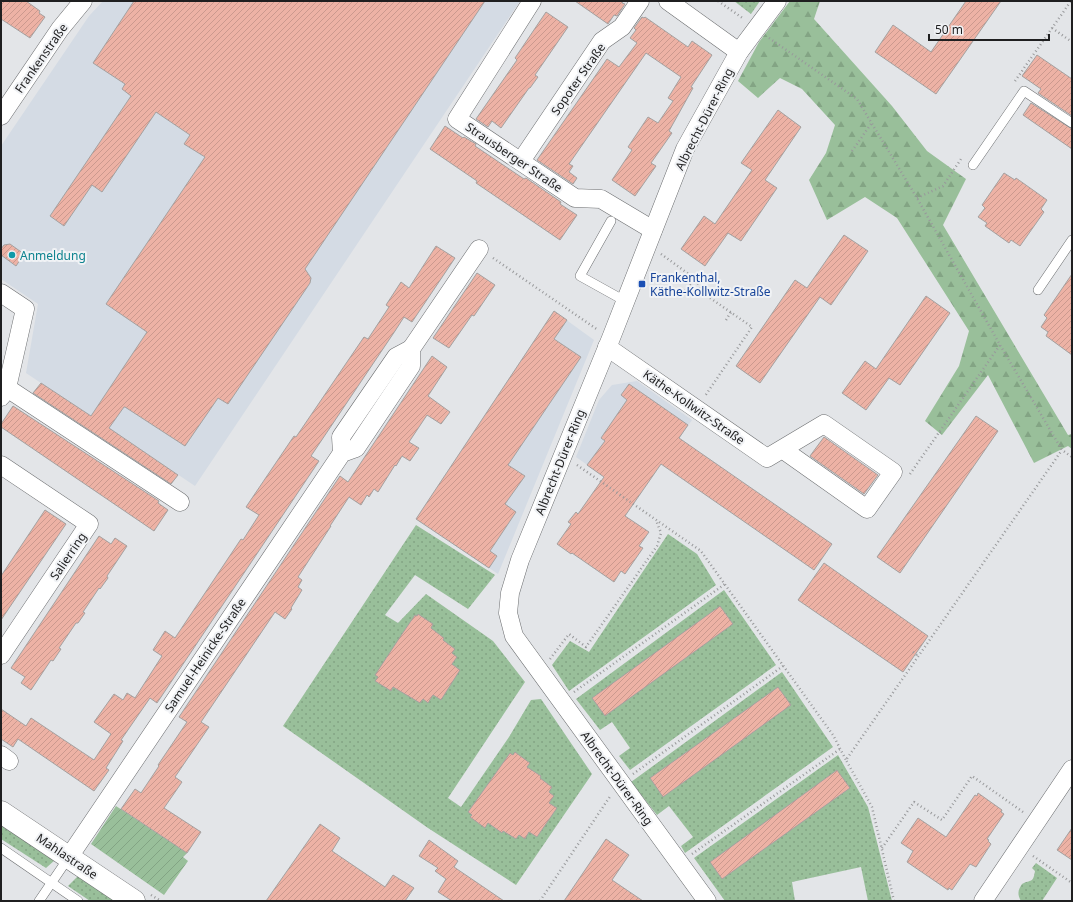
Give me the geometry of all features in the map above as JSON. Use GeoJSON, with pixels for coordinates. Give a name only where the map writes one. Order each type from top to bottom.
{"type":"FeatureCollection","features":[{"type":"Feature","properties":{"kind":"street","name":"Frankenstraße"},"geometry":{"type":"LineString","coordinates":[[1,116],[60,30],[83,1]]}},
{"type":"Feature","properties":{"kind":"street","name":"Strausberger Straße"},"geometry":{"type":"LineString","coordinates":[[532,1],[457,119],[575,198],[601,199],[650,237]]}},
{"type":"Feature","properties":{"kind":"street","name":"Sopoter Straße"},"geometry":{"type":"LineString","coordinates":[[521,162],[602,41],[622,27],[640,1]]}},
{"type":"Feature","properties":{"kind":"street"},"geometry":{"type":"LineString","coordinates":[[668,1],[739,52]]}},
{"type":"Feature","properties":{"kind":"street","name":"Albrecht-Dürer-Ring"},"geometry":{"type":"LineString","coordinates":[[707,901],[514,636],[508,613],[510,593],[520,560],[685,150],[739,52],[777,1]]}},
{"type":"Feature","properties":{"kind":"street","name":"Samuel-Heinicke-Straße"},"geometry":{"type":"LineString","coordinates":[[69,857],[342,453],[356,448],[411,366],[411,349],[479,249]]}},
{"type":"Feature","properties":{"kind":"street"},"geometry":{"type":"LineString","coordinates":[[1,293],[24,309],[5,381],[180,502]]}},
{"type":"Feature","properties":{"kind":"street","name":"Käthe-Kollwitz-Straße"},"geometry":{"type":"LineString","coordinates":[[609,342],[696,408],[768,458],[824,424],[893,472]]}},
{"type":"Feature","properties":{"kind":"street"},"geometry":{"type":"LineString","coordinates":[[782,449],[867,509],[893,472]]}},
{"type":"Feature","properties":{"kind":"street","name":"Salierring"},"geometry":{"type":"LineString","coordinates":[[1,465],[89,524],[1,655]]}},
{"type":"Feature","properties":{"kind":"street"},"geometry":{"type":"LineString","coordinates":[[983,901],[1072,769]]}},
{"type":"Feature","properties":{"kind":"street","name":"Mahlastraße"},"geometry":{"type":"LineString","coordinates":[[1,812],[134,901]]}},
{"type":"Feature","properties":{"kind":"lane"},"geometry":{"type":"LineString","coordinates":[[973,165],[1024,91],[1072,123]]}},
{"type":"Feature","properties":{"kind":"lane"},"geometry":{"type":"LineString","coordinates":[[611,221],[580,276],[625,301]]}},
{"type":"Feature","properties":{"kind":"lane"},"geometry":{"type":"LineString","coordinates":[[1038,290],[1072,240]]}},
{"type":"Feature","properties":{"kind":"lane"},"geometry":{"type":"LineString","coordinates":[[1,848],[78,901]]}},
{"type":"Feature","properties":{"kind":"lane"},"geometry":{"type":"LineString","coordinates":[[39,901],[69,857]]}},
{"type":"Feature","properties":{"kind":"path"},"geometry":{"type":"LineString","coordinates":[[718,1],[857,99],[917,198],[1000,345],[1062,450],[1072,457]]}},
{"type":"Feature","properties":{"kind":"path"},"geometry":{"type":"LineString","coordinates":[[1052,28],[1072,42]]}},
{"type":"Feature","properties":{"kind":"path"},"geometry":{"type":"LineString","coordinates":[[852,151],[871,124]]}},
{"type":"Feature","properties":{"kind":"path"},"geometry":{"type":"LineString","coordinates":[[650,237],[697,280],[700,291],[752,327],[696,408]]}},
{"type":"Feature","properties":{"kind":"path"},"geometry":{"type":"LineString","coordinates":[[479,249],[609,342]]}},
{"type":"Feature","properties":{"kind":"path"},"geometry":{"type":"LineString","coordinates":[[685,291],[695,278]]}},
{"type":"Feature","properties":{"kind":"path"},"geometry":{"type":"LineString","coordinates":[[726,320],[731,312]]}},
{"type":"Feature","properties":{"kind":"path"},"geometry":{"type":"LineString","coordinates":[[893,472],[910,475],[1000,345]]}},
{"type":"Feature","properties":{"kind":"path"},"geometry":{"type":"LineString","coordinates":[[846,760],[1062,450]]}},
{"type":"Feature","properties":{"kind":"path"},"geometry":{"type":"LineString","coordinates":[[563,455],[701,551],[832,735],[872,807],[894,901]]}},
{"type":"Feature","properties":{"kind":"path"},"geometry":{"type":"LineString","coordinates":[[540,672],[569,634],[586,647],[657,546],[661,533],[655,520]]}},
{"type":"Feature","properties":{"kind":"path"},"geometry":{"type":"LineString","coordinates":[[561,701],[725,584]]}},
{"type":"Feature","properties":{"kind":"path"},"geometry":{"type":"LineString","coordinates":[[913,652],[918,656]]}},
{"type":"Feature","properties":{"kind":"path"},"geometry":{"type":"LineString","coordinates":[[540,901],[610,795],[620,783],[783,666]]}},
{"type":"Feature","properties":{"kind":"path"},"geometry":{"type":"LineString","coordinates":[[680,863],[840,749]]}},
{"type":"Feature","properties":{"kind":"path"},"geometry":{"type":"LineString","coordinates":[[882,848],[914,802],[942,820],[972,776],[1037,821]]}},
{"type":"Feature","properties":{"kind":"path"},"geometry":{"type":"LineString","coordinates":[[1019,847],[1072,883]]}},
{"type":"Feature","properties":{"kind":"shaded area"},"geometry":{"type":"Polygon","coordinates":[[[103,1],[520,1],[195,486],[26,373],[38,304],[1,279],[1,146],[89,16],[103,1]]]}},
{"type":"Feature","properties":{"kind":"shaded area"},"geometry":{"type":"Polygon","coordinates":[[[554,311],[594,340],[498,574],[416,519],[554,311]]]}},
{"type":"Feature","properties":{"kind":"shaded area"},"geometry":{"type":"Polygon","coordinates":[[[637,381],[692,420],[636,499],[576,457],[599,400],[612,385],[637,381]]]}},
{"type":"Feature","properties":{"kind":"green space"},"geometry":{"type":"Polygon","coordinates":[[[734,1],[760,1],[751,14],[734,1]]]}},
{"type":"Feature","properties":{"kind":"green space"},"geometry":{"type":"Polygon","coordinates":[[[790,1],[820,1],[814,19],[892,106],[927,151],[966,179],[943,225],[1068,435],[1072,434],[1072,449],[1068,446],[1034,463],[988,375],[942,435],[925,421],[959,366],[969,331],[897,218],[865,197],[827,220],[809,180],[826,153],[835,125],[802,89],[780,78],[758,98],[738,81],[759,42],[790,1]]]}},
{"type":"Feature","properties":{"kind":"green space"},"geometry":{"type":"Polygon","coordinates":[[[416,525],[495,575],[468,609],[415,575],[385,615],[398,623],[426,594],[493,641],[525,682],[448,798],[461,807],[509,737],[531,700],[541,699],[592,774],[516,885],[428,828],[283,726],[416,525]]]}},
{"type":"Feature","properties":{"kind":"green space"},"geometry":{"type":"Polygon","coordinates":[[[668,534],[697,554],[716,585],[569,691],[552,665],[570,641],[589,652],[668,534]]]}},
{"type":"Feature","properties":{"kind":"green space"},"geometry":{"type":"Polygon","coordinates":[[[724,590],[776,665],[630,770],[619,756],[630,748],[612,722],[600,730],[576,699],[724,590]]]}},
{"type":"Feature","properties":{"kind":"green space"},"geometry":{"type":"Polygon","coordinates":[[[782,672],[833,747],[685,853],[681,846],[693,837],[669,806],[657,815],[631,782],[782,672]]]}},
{"type":"Feature","properties":{"kind":"green space"},"geometry":{"type":"Polygon","coordinates":[[[838,755],[868,807],[892,901],[868,901],[861,867],[792,882],[795,901],[725,901],[694,858],[838,755]]]}},
{"type":"Feature","properties":{"kind":"green space"},"geometry":{"type":"Polygon","coordinates":[[[116,806],[187,853],[183,857],[188,861],[164,895],[91,844],[116,806]]]}},
{"type":"Feature","properties":{"kind":"green space"},"geometry":{"type":"Polygon","coordinates":[[[1,824],[55,860],[46,868],[1,839],[1,824]]]}},
{"type":"Feature","properties":{"kind":"green space"},"geometry":{"type":"Polygon","coordinates":[[[1036,863],[1057,878],[1042,901],[1021,901],[1018,892],[1022,884],[1032,880],[1035,871],[1032,868],[1036,863]]]}},
{"type":"Feature","properties":{"kind":"green space"},"geometry":{"type":"Polygon","coordinates":[[[78,876],[115,901],[90,901],[68,886],[78,876]]]}},
{"type":"Feature","properties":{"kind":"building"},"geometry":{"type":"Polygon","coordinates":[[[1,1],[26,1],[40,11],[39,13],[45,17],[30,38],[1,19],[1,1]]]}},
{"type":"Feature","properties":{"kind":"building"},"geometry":{"type":"Polygon","coordinates":[[[134,1],[485,1],[305,269],[311,278],[310,283],[228,404],[218,398],[185,446],[125,407],[109,428],[178,475],[171,484],[33,393],[41,383],[91,416],[147,332],[106,304],[205,157],[184,144],[190,135],[156,112],[102,192],[92,185],[64,226],[50,216],[131,96],[122,89],[125,84],[93,63],[134,1]]]}},
{"type":"Feature","properties":{"kind":"building"},"geometry":{"type":"Polygon","coordinates":[[[575,1],[623,1],[622,3],[625,4],[617,16],[614,15],[608,24],[575,1]]]}},
{"type":"Feature","properties":{"kind":"building"},"geometry":{"type":"Polygon","coordinates":[[[966,1],[1001,1],[936,94],[875,52],[893,25],[931,52],[966,1]]]}},
{"type":"Feature","properties":{"kind":"building"},"geometry":{"type":"Polygon","coordinates":[[[546,12],[568,27],[535,75],[538,77],[501,128],[492,121],[488,127],[476,119],[517,60],[515,58],[546,12]]]}},
{"type":"Feature","properties":{"kind":"building"},"geometry":{"type":"Polygon","coordinates":[[[642,17],[645,17],[688,47],[692,41],[712,55],[691,87],[693,88],[669,131],[672,133],[651,163],[656,166],[635,196],[612,180],[632,150],[628,147],[648,117],[658,123],[673,101],[668,98],[681,77],[646,53],[569,164],[573,166],[569,172],[577,178],[573,184],[537,160],[607,59],[619,67],[637,43],[630,38],[636,30],[634,28],[642,17]]]}},
{"type":"Feature","properties":{"kind":"building"},"geometry":{"type":"Polygon","coordinates":[[[1037,55],[1072,79],[1072,116],[1038,93],[1041,89],[1022,76],[1037,55]]]}},
{"type":"Feature","properties":{"kind":"building"},"geometry":{"type":"Polygon","coordinates":[[[1031,103],[1072,129],[1072,149],[1023,115],[1031,103]]]}},
{"type":"Feature","properties":{"kind":"building"},"geometry":{"type":"Polygon","coordinates":[[[778,110],[801,127],[765,180],[777,188],[741,241],[728,233],[705,266],[681,249],[704,216],[715,224],[752,170],[741,163],[778,110]]]}},
{"type":"Feature","properties":{"kind":"building"},"geometry":{"type":"Polygon","coordinates":[[[445,126],[463,138],[464,137],[476,144],[475,146],[524,179],[526,178],[577,215],[560,240],[476,183],[477,181],[430,149],[445,126]]]}},
{"type":"Feature","properties":{"kind":"building"},"geometry":{"type":"Polygon","coordinates":[[[1004,173],[1015,180],[1016,178],[1047,200],[1041,209],[1044,212],[1020,246],[1011,240],[1009,243],[985,226],[987,223],[978,217],[985,208],[982,205],[1004,173]]]}},
{"type":"Feature","properties":{"kind":"building"},"geometry":{"type":"Polygon","coordinates":[[[844,235],[868,251],[831,305],[820,297],[760,383],[736,366],[795,280],[807,288],[844,235]]]}},
{"type":"Feature","properties":{"kind":"building","name":"Anmeldung"},"geometry":{"type":"Polygon","coordinates":[[[10,244],[24,254],[16,266],[1,255],[1,249],[4,245],[10,244]]]}},
{"type":"Feature","properties":{"kind":"building"},"geometry":{"type":"Polygon","coordinates":[[[436,246],[455,258],[412,322],[404,317],[311,456],[319,461],[157,703],[150,698],[121,740],[123,741],[106,768],[109,770],[94,791],[18,739],[13,747],[1,739],[1,709],[26,726],[31,718],[94,760],[111,734],[94,722],[114,694],[123,700],[127,693],[135,698],[162,656],[153,650],[165,631],[175,638],[241,539],[243,540],[259,515],[246,507],[364,337],[368,339],[389,307],[386,305],[401,282],[409,288],[436,246]]]}},
{"type":"Feature","properties":{"kind":"building"},"geometry":{"type":"Polygon","coordinates":[[[477,273],[495,285],[474,316],[472,315],[449,348],[433,338],[477,273]]]}},
{"type":"Feature","properties":{"kind":"building"},"geometry":{"type":"Polygon","coordinates":[[[1072,274],[1072,355],[1046,336],[1048,332],[1041,327],[1047,318],[1044,315],[1072,274]]]}},
{"type":"Feature","properties":{"kind":"building"},"geometry":{"type":"Polygon","coordinates":[[[926,296],[950,313],[900,385],[889,378],[866,410],[842,393],[865,361],[876,369],[926,296]]]}},
{"type":"Feature","properties":{"kind":"building"},"geometry":{"type":"Polygon","coordinates":[[[554,311],[567,320],[554,339],[581,357],[508,465],[525,476],[505,504],[516,512],[490,551],[497,556],[489,568],[416,519],[554,311]]]}},
{"type":"Feature","properties":{"kind":"building"},"geometry":{"type":"Polygon","coordinates":[[[432,356],[447,367],[428,396],[450,412],[441,424],[427,415],[409,442],[419,448],[410,461],[402,456],[378,492],[374,489],[369,497],[367,495],[361,505],[349,497],[298,577],[302,580],[298,587],[302,590],[291,608],[292,609],[285,619],[275,612],[201,722],[209,727],[175,777],[182,782],[164,808],[201,832],[187,853],[121,809],[135,789],[141,793],[159,766],[158,765],[187,722],[179,717],[340,476],[348,482],[432,356]]]}},
{"type":"Feature","properties":{"kind":"building"},"geometry":{"type":"Polygon","coordinates":[[[629,384],[688,425],[679,438],[832,544],[814,570],[661,464],[625,516],[649,532],[639,546],[643,548],[625,574],[621,571],[614,582],[557,544],[571,524],[568,522],[576,512],[578,514],[604,477],[587,465],[605,441],[601,438],[627,400],[621,395],[629,384]]]}},
{"type":"Feature","properties":{"kind":"building"},"geometry":{"type":"Polygon","coordinates":[[[13,406],[159,501],[158,503],[168,510],[154,531],[1,427],[1,424],[13,406]]]}},
{"type":"Feature","properties":{"kind":"building"},"geometry":{"type":"Polygon","coordinates":[[[976,416],[998,431],[900,573],[877,557],[976,416]]]}},
{"type":"Feature","properties":{"kind":"building"},"geometry":{"type":"Polygon","coordinates":[[[824,437],[878,475],[864,494],[810,456],[824,437]]]}},
{"type":"Feature","properties":{"kind":"building"},"geometry":{"type":"Polygon","coordinates":[[[45,510],[66,524],[1,620],[1,576],[45,510]]]}},
{"type":"Feature","properties":{"kind":"building"},"geometry":{"type":"Polygon","coordinates":[[[99,536],[111,544],[115,538],[127,546],[107,576],[108,578],[100,589],[99,588],[83,612],[85,613],[78,623],[76,623],[59,648],[61,649],[53,661],[51,660],[31,690],[21,683],[25,677],[11,668],[99,536]]]}},
{"type":"Feature","properties":{"kind":"building"},"geometry":{"type":"Polygon","coordinates":[[[824,563],[928,636],[903,672],[798,600],[824,563]]]}},
{"type":"Feature","properties":{"kind":"building"},"geometry":{"type":"Polygon","coordinates":[[[720,606],[733,624],[605,716],[592,698],[720,606]]]}},
{"type":"Feature","properties":{"kind":"building"},"geometry":{"type":"Polygon","coordinates":[[[418,614],[433,624],[431,628],[455,649],[452,653],[457,657],[452,664],[460,670],[441,700],[433,695],[428,703],[423,699],[420,703],[393,687],[391,691],[375,681],[378,677],[375,675],[415,615],[417,616],[418,614]]]}},
{"type":"Feature","properties":{"kind":"building"},"geometry":{"type":"Polygon","coordinates":[[[778,687],[791,705],[663,797],[650,778],[778,687]]]}},
{"type":"Feature","properties":{"kind":"building"},"geometry":{"type":"Polygon","coordinates":[[[515,752],[530,763],[527,767],[541,776],[540,778],[552,787],[549,792],[554,796],[549,803],[557,808],[537,837],[529,832],[525,839],[519,835],[516,839],[503,831],[502,833],[488,823],[485,828],[470,817],[472,815],[468,812],[510,753],[513,755],[515,752]]]}},
{"type":"Feature","properties":{"kind":"building"},"geometry":{"type":"Polygon","coordinates":[[[837,770],[850,788],[722,879],[710,862],[837,770]]]}},
{"type":"Feature","properties":{"kind":"building"},"geometry":{"type":"Polygon","coordinates":[[[978,793],[1002,810],[1001,812],[1004,814],[987,839],[991,844],[976,867],[970,864],[952,890],[949,888],[948,890],[907,862],[913,851],[901,843],[918,818],[946,837],[975,795],[977,796],[978,793]]]}},
{"type":"Feature","properties":{"kind":"building"},"geometry":{"type":"Polygon","coordinates":[[[320,824],[340,838],[332,851],[385,887],[393,875],[414,888],[405,901],[266,901],[320,824]]]}},
{"type":"Feature","properties":{"kind":"building"},"geometry":{"type":"Polygon","coordinates":[[[1072,828],[1072,860],[1057,850],[1072,828]]]}},
{"type":"Feature","properties":{"kind":"building"},"geometry":{"type":"Polygon","coordinates":[[[606,839],[629,855],[612,880],[643,901],[564,901],[606,839]]]}},
{"type":"Feature","properties":{"kind":"building"},"geometry":{"type":"Polygon","coordinates":[[[429,840],[458,861],[454,867],[504,901],[452,901],[438,892],[446,879],[435,871],[438,868],[419,856],[429,840]]]}},
{"type":"Feature","properties":{"kind":"place","name":"Anmeldung"},"geometry":{"type":"Point","coordinates":[12,255]}},
{"type":"Feature","properties":{"kind":"place","name":"Frankenthal, Käthe-Kollwitz-Straße"},"geometry":{"type":"Point","coordinates":[642,284]}}]}
